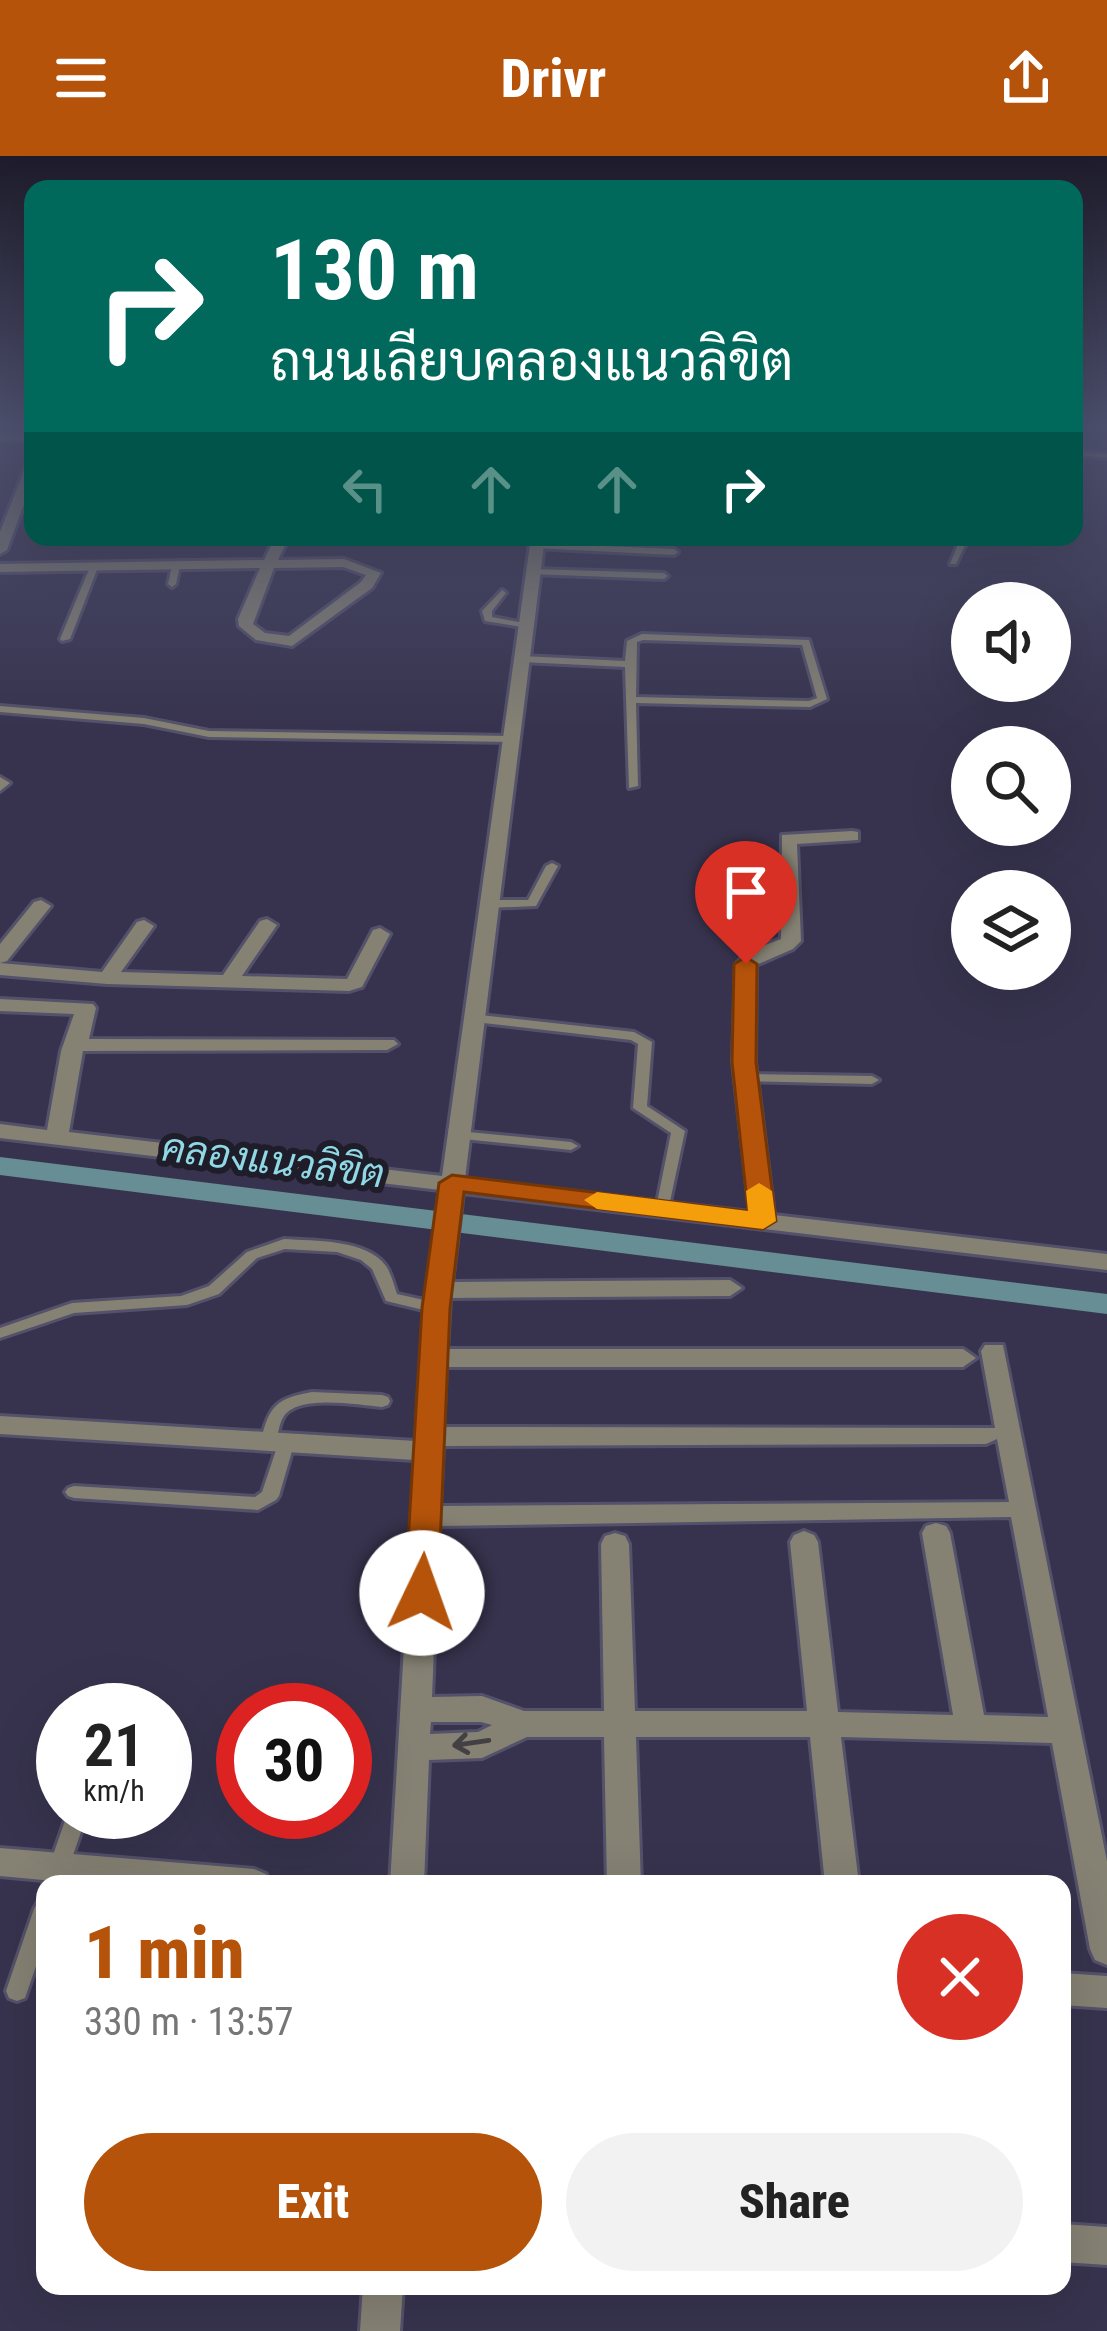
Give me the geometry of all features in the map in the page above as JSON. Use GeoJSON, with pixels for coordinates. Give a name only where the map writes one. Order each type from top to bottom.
{"type":"FeatureCollection","features":[{"type":"Feature","properties":{"kind":"street"},"geometry":{"type":"LineString","coordinates":[[0,568],[176,566],[268,564],[350,563],[374,573],[367,584],[298,639],[261,637],[246,626],[268,564],[277,546]]}},
{"type":"Feature","properties":{"kind":"street"},"geometry":{"type":"LineString","coordinates":[[407,1875],[437,1299],[536,552]]}},
{"type":"Feature","properties":{"kind":"street"},"geometry":{"type":"LineString","coordinates":[[763,1221],[746,1078],[746,964],[752,956],[784,948],[794,932],[786,844],[797,837],[852,836]]}},
{"type":"Feature","properties":{"kind":"street"},"geometry":{"type":"LineString","coordinates":[[0,957],[41,906]]}},
{"type":"Feature","properties":{"kind":"street"},"geometry":{"type":"LineString","coordinates":[[228,982],[267,925]]}},
{"type":"Feature","properties":{"kind":"street"},"geometry":{"type":"LineString","coordinates":[[107,978],[144,926]]}},
{"type":"Feature","properties":{"kind":"street"},"geometry":{"type":"LineString","coordinates":[[0,969],[107,978],[349,985],[355,983],[380,934]]}},
{"type":"Feature","properties":{"kind":"street"},"geometry":{"type":"LineString","coordinates":[[0,1005],[86,1007],[72,1051],[57,1139]]}},
{"type":"Feature","properties":{"kind":"street"},"geometry":{"type":"LineString","coordinates":[[77,1045],[387,1044]]}},
{"type":"Feature","properties":{"kind":"street"},"geometry":{"type":"LineString","coordinates":[[0,1131],[451,1193],[663,1208],[1107,1262]]}},
{"type":"Feature","properties":{"kind":"street"},"geometry":{"type":"LineString","coordinates":[[437,1299],[730,1288]]}},
{"type":"Feature","properties":{"kind":"street"},"geometry":{"type":"LineString","coordinates":[[994,1351],[1107,1949]]}},
{"type":"Feature","properties":{"kind":"street"},"geometry":{"type":"LineString","coordinates":[[435,1358],[963,1358]]}},
{"type":"Feature","properties":{"kind":"street"},"geometry":{"type":"LineString","coordinates":[[0,1425],[428,1444],[986,1435]]}},
{"type":"Feature","properties":{"kind":"street"},"geometry":{"type":"LineString","coordinates":[[425,1516],[1002,1510]]}},
{"type":"Feature","properties":{"kind":"street"},"geometry":{"type":"LineString","coordinates":[[935,1533],[971,1727]]}},
{"type":"Feature","properties":{"kind":"street"},"geometry":{"type":"LineString","coordinates":[[804,1542],[841,1875]]}},
{"type":"Feature","properties":{"kind":"street"},"geometry":{"type":"LineString","coordinates":[[615,1544],[624,1875]]}},
{"type":"Feature","properties":{"kind":"street"},"geometry":{"type":"LineString","coordinates":[[416,1710],[482,1709],[524,1724],[1062,1730]]}},
{"type":"Feature","properties":{"kind":"street"},"geometry":{"type":"LineString","coordinates":[[414,1748],[482,1744],[524,1724]]}},
{"type":"Feature","properties":{"kind":"street"},"geometry":{"type":"LineString","coordinates":[[0,1862],[52,1875]]}},
{"type":"Feature","properties":{"kind":"street"},"geometry":{"type":"LineString","coordinates":[[1071,1989],[1107,1992]]}},
{"type":"Feature","properties":{"kind":"street"},"geometry":{"type":"LineString","coordinates":[[1071,2244],[1107,2246]]}},
{"type":"Feature","properties":{"kind":"street"},"geometry":{"type":"LineString","coordinates":[[380,2331],[382,2295]]}},
{"type":"Feature","properties":{"kind":"lane"},"geometry":{"type":"LineString","coordinates":[[953,562],[961,546]]}},
{"type":"Feature","properties":{"kind":"lane"},"geometry":{"type":"LineString","coordinates":[[536,552],[674,552]]}},
{"type":"Feature","properties":{"kind":"lane"},"geometry":{"type":"LineString","coordinates":[[536,552],[651,556]]}},
{"type":"Feature","properties":{"kind":"lane"},"geometry":{"type":"LineString","coordinates":[[536,552],[664,576]]}},
{"type":"Feature","properties":{"kind":"lane"},"geometry":{"type":"LineString","coordinates":[[172,584],[176,566]]}},
{"type":"Feature","properties":{"kind":"lane"},"geometry":{"type":"LineString","coordinates":[[64,639],[94,567]]}},
{"type":"Feature","properties":{"kind":"lane"},"geometry":{"type":"LineString","coordinates":[[502,593],[487,611],[488,619],[526,626]]}},
{"type":"Feature","properties":{"kind":"lane"},"geometry":{"type":"LineString","coordinates":[[631,700],[810,704],[822,699],[806,642],[632,640],[630,664],[633,786]]}},
{"type":"Feature","properties":{"kind":"lane"},"geometry":{"type":"LineString","coordinates":[[522,659],[630,664]]}},
{"type":"Feature","properties":{"kind":"lane"},"geometry":{"type":"LineString","coordinates":[[0,709],[144,721],[209,734],[510,739]]}},
{"type":"Feature","properties":{"kind":"lane"},"geometry":{"type":"LineString","coordinates":[[487,904],[532,903],[552,866]]}},
{"type":"Feature","properties":{"kind":"lane"},"geometry":{"type":"LineString","coordinates":[[471,1018],[634,1036],[646,1042],[640,1108],[678,1131],[663,1208]]}},
{"type":"Feature","properties":{"kind":"lane"},"geometry":{"type":"LineString","coordinates":[[746,1078],[872,1080]]}},
{"type":"Feature","properties":{"kind":"lane"},"geometry":{"type":"LineString","coordinates":[[458,1135],[572,1146]]}},
{"type":"Feature","properties":{"kind":"lane"},"geometry":{"type":"LineString","coordinates":[[1,1334],[72,1308],[182,1301],[214,1290],[252,1256],[284,1244],[354,1252],[379,1267],[391,1297],[437,1299]]}},
{"type":"Feature","properties":{"kind":"lane"},"geometry":{"type":"LineString","coordinates":[[74,1492],[258,1504],[269,1496],[278,1412],[302,1400],[382,1401]]}},
{"type":"Feature","properties":{"kind":"lane"},"geometry":{"type":"LineString","coordinates":[[56,1875],[69,1839]]}},
{"type":"Feature","properties":{"kind":"lane"},"geometry":{"type":"LineString","coordinates":[[17,1991],[36,1935]]}},
{"type":"Feature","properties":{"kind":"waterway","name":"คลองแนวลิขิต"},"geometry":{"type":"LineString","coordinates":[[0,1166],[1107,1304]]}},
{"type":"Feature","properties":{"kind":"slow traffic"},"geometry":{"type":"LineString","coordinates":[[597,1200],[763,1221],[759,1191]]}},
{"type":"Feature","properties":{"kind":"route"},"geometry":{"type":"LineString","coordinates":[[422,1593],[436,1308],[452,1183],[763,1221],[744,1062],[746,964]]}}]}
